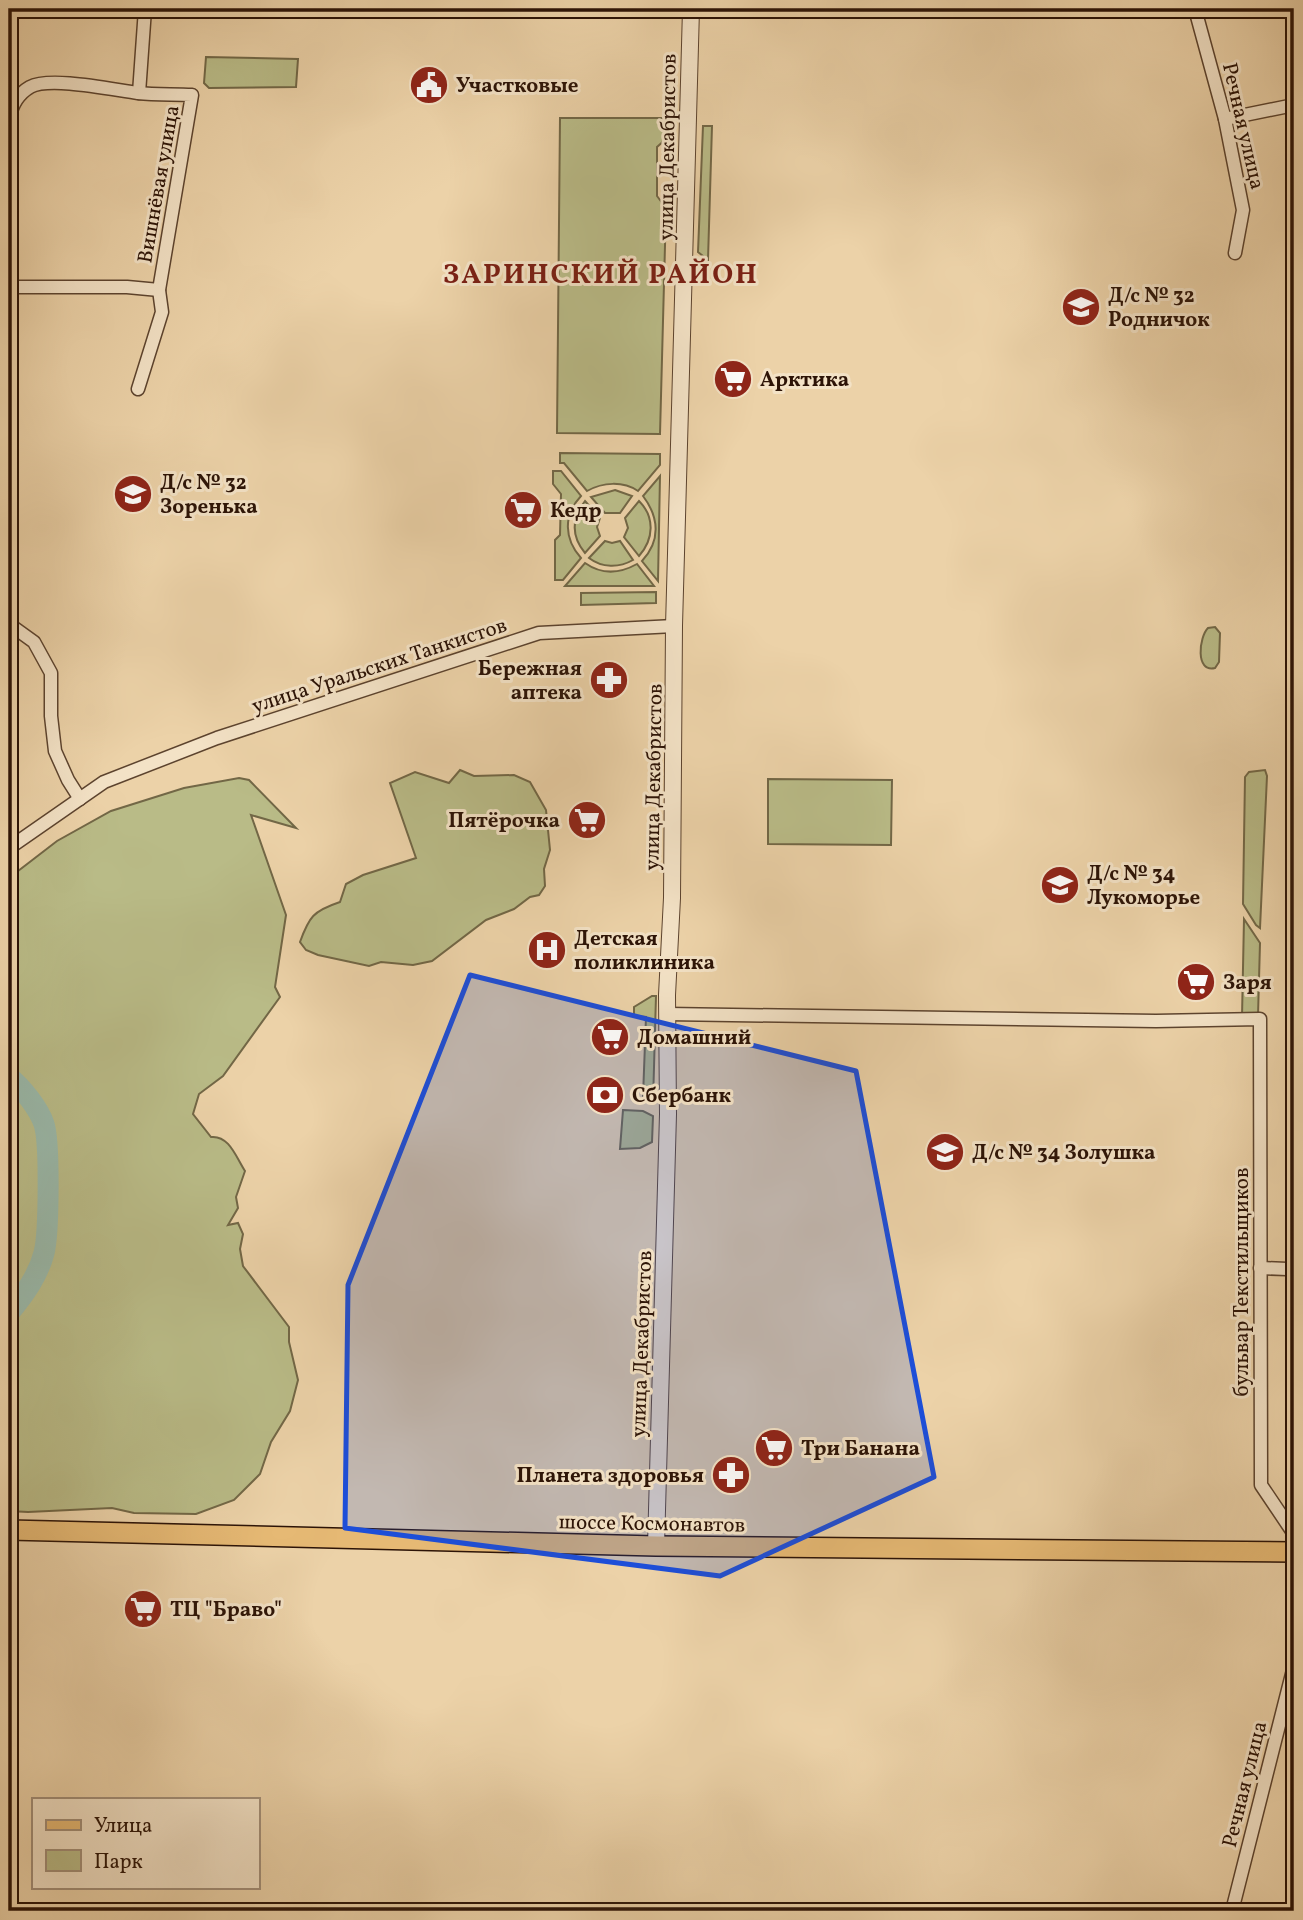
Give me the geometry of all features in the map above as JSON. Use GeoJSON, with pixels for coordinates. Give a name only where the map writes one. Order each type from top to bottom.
{"type":"FeatureCollection","features":[{"type":"Feature","properties":{"kind":"main road","name":"шоссе Космонавтов"},"geometry":{"type":"LineString","coordinates":[[9,1530],[656,1546],[1294,1552]]}},
{"type":"Feature","properties":{"kind":"street","name":"Вишнёвая улица"},"geometry":{"type":"LineString","coordinates":[[139,93],[145,9]]}},
{"type":"Feature","properties":{"kind":"street","name":"улица Декабристов"},"geometry":{"type":"LineString","coordinates":[[656,1546],[668,1127],[667,1014],[673,898],[674,626],[691,9]]}},
{"type":"Feature","properties":{"kind":"street","name":"Речная улица"},"geometry":{"type":"LineString","coordinates":[[1195,9],[1225,119],[1243,210],[1235,253]]}},
{"type":"Feature","properties":{"kind":"street","name":"Вишнёвая улица"},"geometry":{"type":"LineString","coordinates":[[9,117],[13,104],[32,85],[70,83],[139,93],[192,95],[159,290],[162,312],[138,389]]}},
{"type":"Feature","properties":{"kind":"street"},"geometry":{"type":"LineString","coordinates":[[1225,119],[1294,105]]}},
{"type":"Feature","properties":{"kind":"street","name":"Вишнёвая улица"},"geometry":{"type":"LineString","coordinates":[[9,281],[16,287],[127,287],[159,290]]}},
{"type":"Feature","properties":{"kind":"street"},"geometry":{"type":"LineString","coordinates":[[9,624],[34,642],[51,673],[51,716],[55,751],[80,799]]}},
{"type":"Feature","properties":{"kind":"street","name":"улица Уральских Танкистов"},"geometry":{"type":"LineString","coordinates":[[9,848],[104,782],[217,738],[539,633],[674,626]]}},
{"type":"Feature","properties":{"kind":"street","name":"бульвар Текстильщиков"},"geometry":{"type":"LineString","coordinates":[[667,1014],[1260,1020],[1261,1485],[1294,1534]]}},
{"type":"Feature","properties":{"kind":"street"},"geometry":{"type":"LineString","coordinates":[[1260,1268],[1287,1269],[1294,1274]]}},
{"type":"Feature","properties":{"kind":"street","name":"Речная улица"},"geometry":{"type":"LineString","coordinates":[[1232,1911],[1294,1666]]}},
{"type":"Feature","properties":{"kind":"highlighted area"},"geometry":{"type":"Polygon","coordinates":[[[470,975],[856,1071],[934,1477],[720,1576],[345,1528],[348,1285],[470,975]]]}},
{"type":"Feature","properties":{"kind":"green space"},"geometry":{"type":"Polygon","coordinates":[[[206,57],[298,59],[296,87],[209,88],[204,83],[206,57]]]}},
{"type":"Feature","properties":{"kind":"green space"},"geometry":{"type":"Polygon","coordinates":[[[560,118],[667,118],[666,139],[657,147],[657,196],[666,208],[660,434],[557,433],[560,118]]]}},
{"type":"Feature","properties":{"kind":"green space"},"geometry":{"type":"Polygon","coordinates":[[[703,126],[712,126],[708,260],[698,252],[703,126]]]}},
{"type":"Feature","properties":{"kind":"green space"},"geometry":{"type":"Polygon","coordinates":[[[560,453],[660,454],[660,465],[638,491],[613,484],[587,491],[564,463],[560,463],[560,453]]]}},
{"type":"Feature","properties":{"kind":"green space"},"geometry":{"type":"Polygon","coordinates":[[[553,471],[561,471],[581,496],[571,511],[568,527],[571,543],[581,558],[563,580],[555,580],[555,540],[560,535],[561,494],[553,484],[553,471]]]}},
{"type":"Feature","properties":{"kind":"green space"},"geometry":{"type":"Polygon","coordinates":[[[660,476],[658,581],[642,561],[652,545],[656,529],[652,512],[643,496],[660,476]]]}},
{"type":"Feature","properties":{"kind":"green space"},"geometry":{"type":"Polygon","coordinates":[[[615,490],[632,496],[620,513],[605,513],[591,497],[615,490]]]}},
{"type":"Feature","properties":{"kind":"green space"},"geometry":{"type":"Polygon","coordinates":[[[585,501],[600,518],[597,527],[600,536],[585,553],[577,540],[575,527],[585,501]]]}},
{"type":"Feature","properties":{"kind":"green space"},"geometry":{"type":"Polygon","coordinates":[[[639,501],[648,514],[651,528],[648,542],[639,556],[624,537],[628,528],[625,518],[639,501]]]}},
{"type":"Feature","properties":{"kind":"green space"},"geometry":{"type":"Polygon","coordinates":[[[605,541],[620,541],[633,560],[611,566],[599,564],[589,558],[605,541]]]}},
{"type":"Feature","properties":{"kind":"green space"},"geometry":{"type":"Polygon","coordinates":[[[585,563],[598,570],[611,572],[637,564],[654,586],[565,586],[585,563]]]}},
{"type":"Feature","properties":{"kind":"green space"},"geometry":{"type":"Polygon","coordinates":[[[656,592],[656,603],[581,605],[581,593],[656,592]]]}},
{"type":"Feature","properties":{"kind":"green space"},"geometry":{"type":"Polygon","coordinates":[[[1215,627],[1220,633],[1219,662],[1215,668],[1209,668],[1202,660],[1202,639],[1208,628],[1215,627]]]}},
{"type":"Feature","properties":{"kind":"green space"},"geometry":{"type":"Polygon","coordinates":[[[460,770],[474,776],[514,775],[530,782],[546,810],[550,850],[544,869],[545,886],[539,895],[486,920],[432,961],[413,965],[381,962],[369,966],[306,950],[300,942],[309,921],[318,912],[340,902],[346,884],[363,875],[416,858],[390,783],[415,772],[449,783],[460,770]]]}},
{"type":"Feature","properties":{"kind":"green space"},"geometry":{"type":"Polygon","coordinates":[[[1265,770],[1267,776],[1260,928],[1243,904],[1245,777],[1249,772],[1265,770]]]}},
{"type":"Feature","properties":{"kind":"green space"},"geometry":{"type":"Polygon","coordinates":[[[239,778],[249,780],[296,828],[251,815],[286,915],[275,987],[280,997],[223,1076],[199,1094],[193,1114],[211,1137],[217,1137],[227,1143],[245,1171],[236,1197],[238,1208],[228,1225],[238,1223],[243,1234],[240,1249],[243,1266],[289,1327],[289,1342],[298,1380],[290,1411],[271,1442],[260,1474],[234,1500],[196,1514],[134,1513],[112,1508],[9,1511],[9,878],[57,841],[111,811],[184,788],[239,778]]]}},
{"type":"Feature","properties":{"kind":"green space"},"geometry":{"type":"Polygon","coordinates":[[[768,779],[892,780],[891,845],[768,844],[768,779]]]}},
{"type":"Feature","properties":{"kind":"green space"},"geometry":{"type":"Polygon","coordinates":[[[1244,919],[1260,943],[1258,1016],[1242,1017],[1244,919]]]}},
{"type":"Feature","properties":{"kind":"green space"},"geometry":{"type":"Polygon","coordinates":[[[656,996],[653,1103],[643,1097],[646,1017],[634,1016],[634,1007],[656,996]]]}},
{"type":"Feature","properties":{"kind":"green space"},"geometry":{"type":"Polygon","coordinates":[[[623,1110],[643,1111],[653,1116],[652,1142],[640,1148],[620,1149],[623,1110]]]}},
{"type":"Feature","properties":{"kind":"waterway"},"geometry":{"type":"LineString","coordinates":[[9,1077],[30,1099],[44,1124],[48,1188],[44,1253],[30,1285],[9,1313]]}},
{"type":"Feature","properties":{"kind":"place","name":"Участковые"},"geometry":{"type":"Point","coordinates":[429,85]}},
{"type":"Feature","properties":{"kind":"place","name":"Д/с № 32 Родничок"},"geometry":{"type":"Point","coordinates":[1081,307]}},
{"type":"Feature","properties":{"kind":"place","name":"Арктика"},"geometry":{"type":"Point","coordinates":[733,379]}},
{"type":"Feature","properties":{"kind":"place","name":"Д/с № 32 Зоренька"},"geometry":{"type":"Point","coordinates":[133,494]}},
{"type":"Feature","properties":{"kind":"place","name":"Кедр"},"geometry":{"type":"Point","coordinates":[523,510]}},
{"type":"Feature","properties":{"kind":"place","name":"Бережная аптека"},"geometry":{"type":"Point","coordinates":[609,680]}},
{"type":"Feature","properties":{"kind":"place","name":"Пятёрочка"},"geometry":{"type":"Point","coordinates":[587,820]}},
{"type":"Feature","properties":{"kind":"place","name":"Д/с № 34 Лукоморье"},"geometry":{"type":"Point","coordinates":[1060,885]}},
{"type":"Feature","properties":{"kind":"place","name":"Детская поликлиника"},"geometry":{"type":"Point","coordinates":[547,950]}},
{"type":"Feature","properties":{"kind":"place","name":"Заря"},"geometry":{"type":"Point","coordinates":[1196,982]}},
{"type":"Feature","properties":{"kind":"place","name":"Домашний"},"geometry":{"type":"Point","coordinates":[610,1037]}},
{"type":"Feature","properties":{"kind":"place","name":"Сбербанк"},"geometry":{"type":"Point","coordinates":[605,1095]}},
{"type":"Feature","properties":{"kind":"place","name":"Д/с № 34 Золушка"},"geometry":{"type":"Point","coordinates":[945,1152]}},
{"type":"Feature","properties":{"kind":"place","name":"Три Банана"},"geometry":{"type":"Point","coordinates":[774,1448]}},
{"type":"Feature","properties":{"kind":"place","name":"Планета здоровья"},"geometry":{"type":"Point","coordinates":[731,1475]}},
{"type":"Feature","properties":{"kind":"place","name":"ТЦ \"Браво\""},"geometry":{"type":"Point","coordinates":[143,1609]}},
{"type":"Feature","properties":{"kind":"district","name":"ЗАРИНСКИЙ РАЙОН"},"geometry":{"type":"Point","coordinates":[601,273]}}]}
